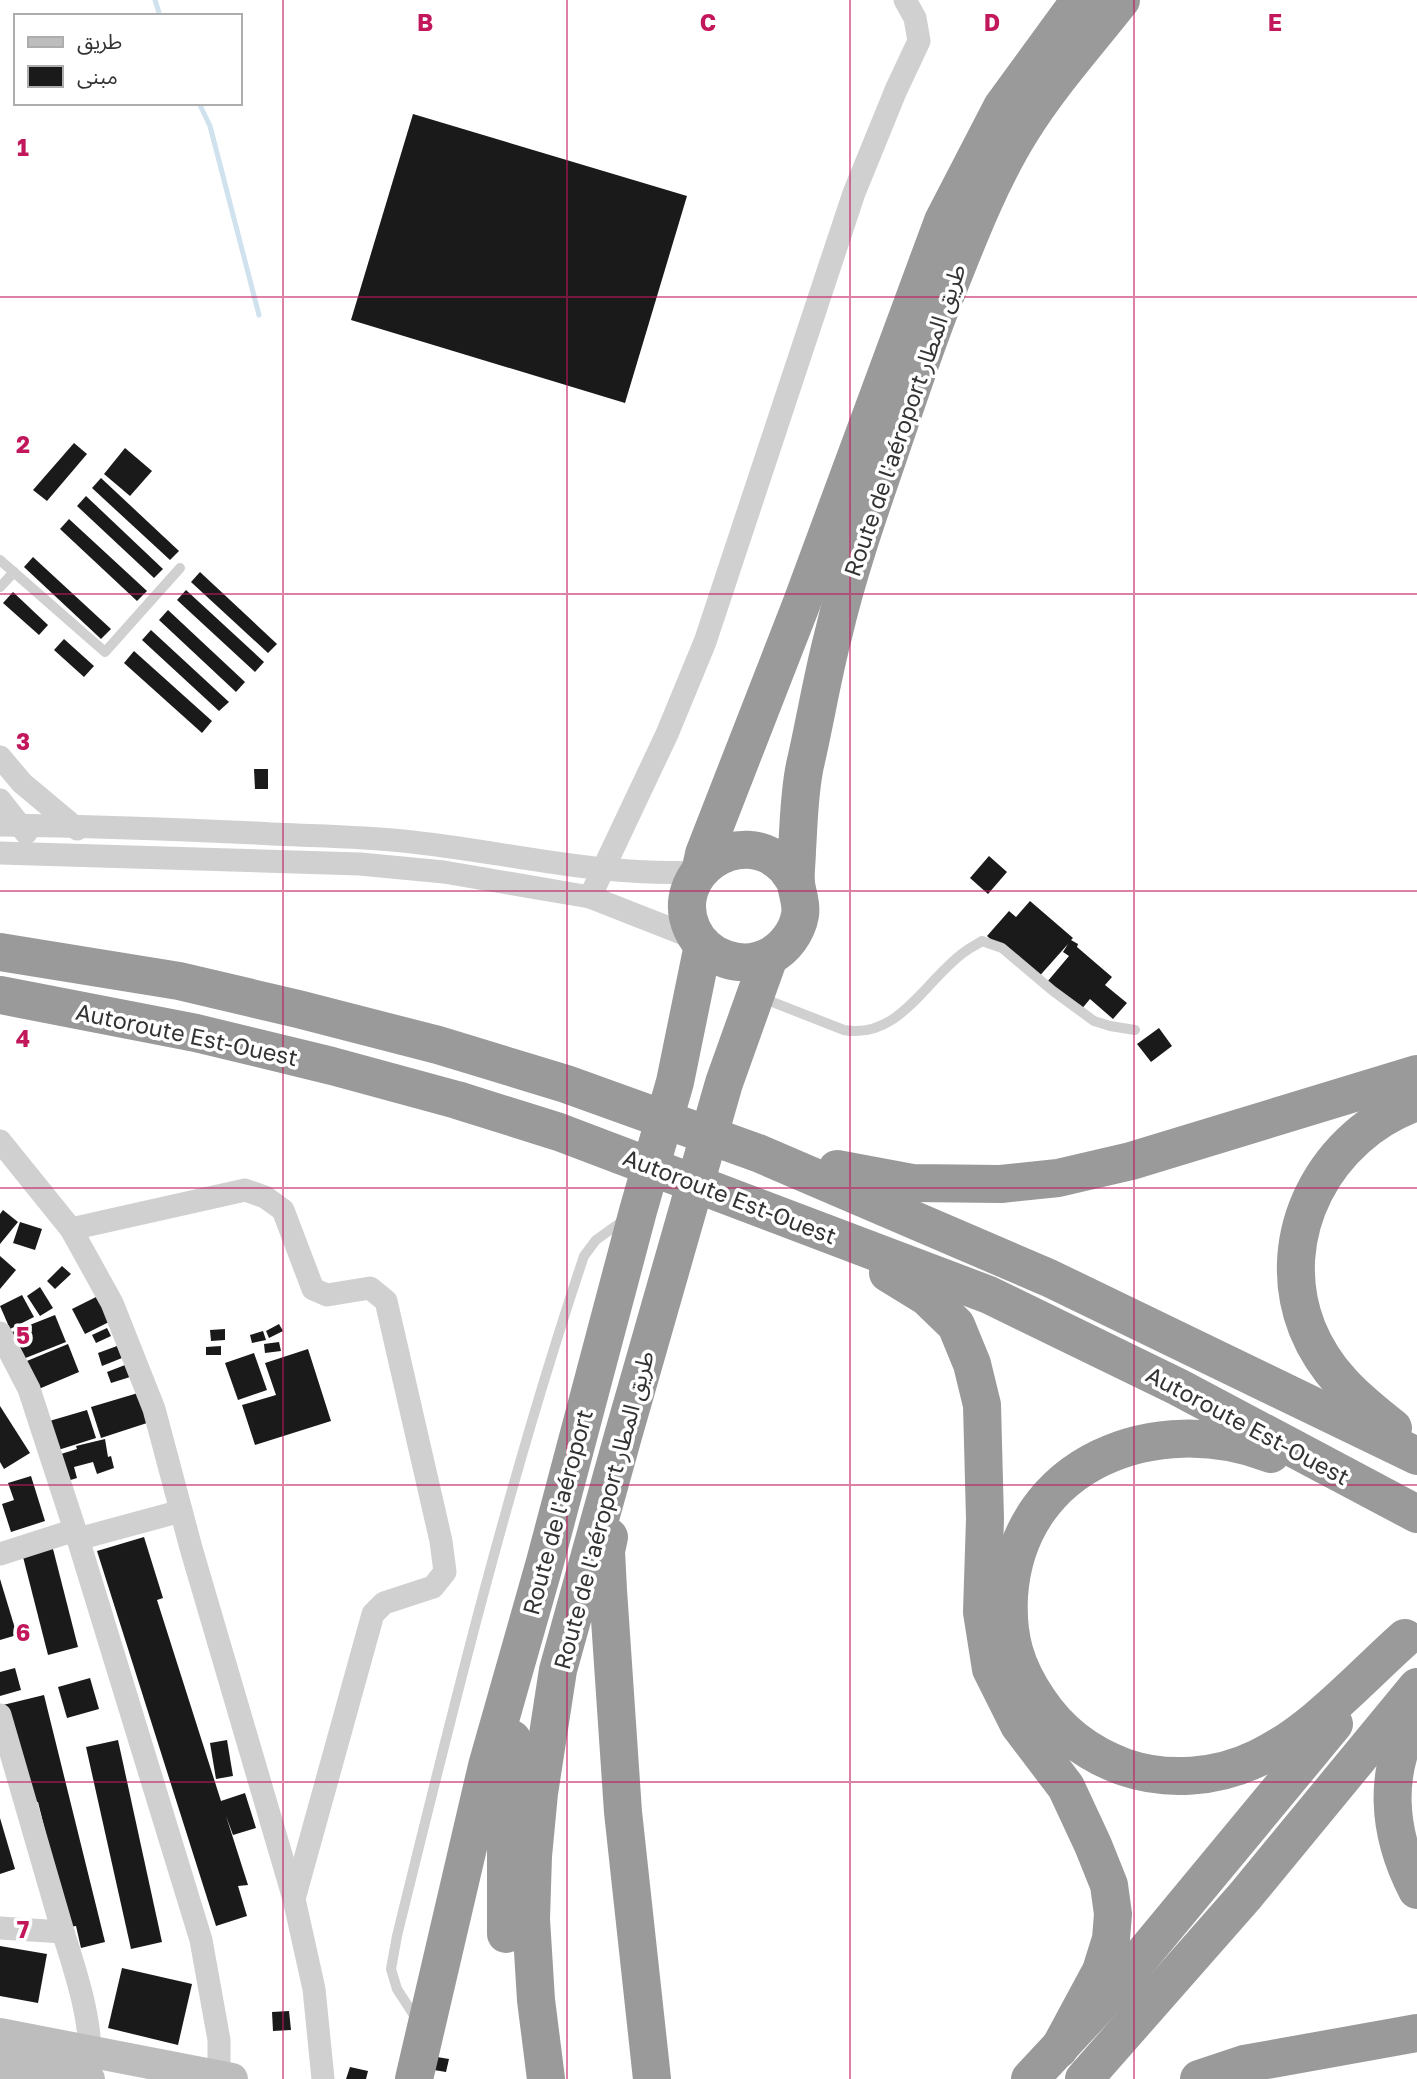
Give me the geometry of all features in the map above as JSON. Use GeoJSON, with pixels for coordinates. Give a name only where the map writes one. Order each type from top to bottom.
{"type":"FeatureCollection","features":[{"type":"Feature","properties":{"kind":"highway","name":"Route de l'aéroport طريق المطار"},"geometry":{"type":"LineString","coordinates":[[699,870],[943,222],[1002,107],[1080,0]]}},
{"type":"Feature","properties":{"kind":"highway","name":"Route de l'aéroport طريق المطار"},"geometry":{"type":"LineString","coordinates":[[796,882],[799,797],[832,637],[854,556],[927,341],[994,183],[1021,131],[1121,0]]}},
{"type":"Feature","properties":{"kind":"highway"},"geometry":{"type":"LineString","coordinates":[[733,850],[752,850],[770,856],[785,867],[796,882],[800,916],[794,933],[783,947],[769,957],[752,962],[734,962],[717,956],[700,942],[689,919],[687,898],[699,870],[716,856],[733,850]]}},
{"type":"Feature","properties":{"kind":"highway","name":"Route de l'aéroport"},"geometry":{"type":"LineString","coordinates":[[415,2062],[487,1766],[675,1082],[700,942]]}},
{"type":"Feature","properties":{"kind":"highway","name":"Autoroute Est-Ouest"},"geometry":{"type":"LineString","coordinates":[[0,952],[179,981],[438,1045],[566,1084],[758,1153],[1049,1278],[1417,1456]]}},
{"type":"Feature","properties":{"kind":"highway","name":"Route de l'aéroport طريق المطار"},"geometry":{"type":"LineString","coordinates":[[546,2079],[536,2000],[531,1919],[539,1793],[558,1670],[724,1083],[769,957]]}},
{"type":"Feature","properties":{"kind":"highway","name":"Autoroute Est-Ouest"},"geometry":{"type":"LineString","coordinates":[[0,995],[196,1033],[320,1063],[457,1100],[559,1132],[989,1295],[1178,1387],[1415,1513]]}},
{"type":"Feature","properties":{"kind":"highway"},"geometry":{"type":"LineString","coordinates":[[758,1153],[912,1183],[1001,1185],[1035,1181],[1131,1161],[1417,1074]]}},
{"type":"Feature","properties":{"kind":"highway"},"geometry":{"type":"LineString","coordinates":[[1417,1102],[1396,1109],[1365,1129],[1338,1154],[1318,1185],[1306,1211],[1298,1242],[1297,1269],[1299,1300],[1307,1328],[1321,1355],[1340,1383],[1417,1447]]}},
{"type":"Feature","properties":{"kind":"highway"},"geometry":{"type":"LineString","coordinates":[[773,1211],[864,1258],[927,1297],[956,1325],[972,1364],[982,1405],[985,1519],[982,1612],[991,1669],[1019,1725],[1066,1787],[1109,1885],[1113,1914],[1111,1939],[1101,1971],[1059,2049]]}},
{"type":"Feature","properties":{"kind":"highway"},"geometry":{"type":"LineString","coordinates":[[622,1436],[606,1550],[623,1811],[652,2079]]}},
{"type":"Feature","properties":{"kind":"highway"},"geometry":{"type":"LineString","coordinates":[[1411,1630],[1295,1737],[1257,1759],[1222,1771],[1174,1777],[1136,1771],[1101,1759],[1072,1738],[1047,1714],[1027,1684],[1012,1650],[1009,1611],[1011,1577],[1019,1546],[1036,1512],[1060,1486],[1091,1462],[1122,1447],[1166,1438],[1214,1438],[1257,1448],[1415,1513]]}},
{"type":"Feature","properties":{"kind":"highway"},"geometry":{"type":"LineString","coordinates":[[521,2079],[505,1909],[506,1835],[511,1750],[519,1690],[545,1562]]}},
{"type":"Feature","properties":{"kind":"highway"},"geometry":{"type":"LineString","coordinates":[[1030,2079],[1122,1980],[1411,1630]]}},
{"type":"Feature","properties":{"kind":"highway"},"geometry":{"type":"LineString","coordinates":[[1084,2079],[1245,1896],[1417,1687]]}},
{"type":"Feature","properties":{"kind":"highway"},"geometry":{"type":"LineString","coordinates":[[1417,1713],[1399,1753],[1393,1782],[1392,1816],[1399,1850],[1417,1891]]}},
{"type":"Feature","properties":{"kind":"highway"},"geometry":{"type":"LineString","coordinates":[[1199,2079],[1244,2064],[1417,2033]]}},
{"type":"Feature","properties":{"kind":"street"},"geometry":{"type":"LineString","coordinates":[[590,897],[667,734],[705,642],[854,193],[895,90],[919,41],[915,18],[905,0]]}},
{"type":"Feature","properties":{"kind":"street"},"geometry":{"type":"LineString","coordinates":[[0,757],[22,783],[73,825],[84,839],[91,857]]}},
{"type":"Feature","properties":{"kind":"street"},"geometry":{"type":"LineString","coordinates":[[0,800],[10,825],[40,855]]}},
{"type":"Feature","properties":{"kind":"street"},"geometry":{"type":"LineString","coordinates":[[10,825],[73,825],[400,841],[602,870],[658,874],[699,870]]}},
{"type":"Feature","properties":{"kind":"street"},"geometry":{"type":"LineString","coordinates":[[0,853],[400,867],[543,887],[590,897],[700,942]]}},
{"type":"Feature","properties":{"kind":"street"},"geometry":{"type":"LineString","coordinates":[[0,1141],[71,1228],[112,1303],[150,1397],[294,1899],[314,1989],[323,2079]]}},
{"type":"Feature","properties":{"kind":"street"},"geometry":{"type":"LineString","coordinates":[[71,1228],[244,1190],[265,1197],[283,1210],[313,1289],[327,1295],[370,1288],[386,1301],[441,1541],[445,1572],[433,1587],[384,1603],[373,1614],[294,1899]]}},
{"type":"Feature","properties":{"kind":"street"},"geometry":{"type":"LineString","coordinates":[[0,1333],[29,1389],[77,1535],[201,1940],[225,2077],[89,2072],[0,2064]]}},
{"type":"Feature","properties":{"kind":"street"},"geometry":{"type":"LineString","coordinates":[[0,1554],[181,1511]]}},
{"type":"Feature","properties":{"kind":"street"},"geometry":{"type":"LineString","coordinates":[[0,1715],[78,1982],[89,2072]]}},
{"type":"Feature","properties":{"kind":"street"},"geometry":{"type":"LineString","coordinates":[[0,1928],[63,1932]]}},
{"type":"Feature","properties":{"kind":"street"},"geometry":{"type":"LineString","coordinates":[[0,2034],[89,2072]]}},
{"type":"Feature","properties":{"kind":"lane"},"geometry":{"type":"LineString","coordinates":[[0,560],[105,652],[180,568]]}},
{"type":"Feature","properties":{"kind":"lane"},"geometry":{"type":"LineString","coordinates":[[0,587],[14,572]]}},
{"type":"Feature","properties":{"kind":"lane"},"geometry":{"type":"LineString","coordinates":[[756,995],[844,1031],[858,1033],[875,1030],[892,1021],[962,953],[982,941],[1002,947],[1053,991],[1094,1021],[1110,1027],[1135,1030]]}},
{"type":"Feature","properties":{"kind":"lane"},"geometry":{"type":"LineString","coordinates":[[415,2062],[391,1969],[459,1684],[516,1479],[584,1256],[596,1240],[638,1210]]}},
{"type":"Feature","properties":{"kind":"building"},"geometry":{"type":"Polygon","coordinates":[[[413,114],[687,196],[625,403],[351,320],[413,114]]]}},
{"type":"Feature","properties":{"kind":"building"},"geometry":{"type":"Polygon","coordinates":[[[74,443],[87,454],[47,501],[33,490],[74,443]]]}},
{"type":"Feature","properties":{"kind":"building"},"geometry":{"type":"Polygon","coordinates":[[[125,448],[152,471],[130,496],[104,474],[125,448]]]}},
{"type":"Feature","properties":{"kind":"building"},"geometry":{"type":"Polygon","coordinates":[[[101,478],[179,551],[170,560],[92,488],[101,478]]]}},
{"type":"Feature","properties":{"kind":"building"},"geometry":{"type":"Polygon","coordinates":[[[86,496],[163,569],[154,578],[77,506],[86,496]]]}},
{"type":"Feature","properties":{"kind":"building"},"geometry":{"type":"Polygon","coordinates":[[[69,519],[147,591],[137,601],[60,529],[69,519]]]}},
{"type":"Feature","properties":{"kind":"building"},"geometry":{"type":"Polygon","coordinates":[[[33,557],[111,629],[101,639],[24,567],[33,557]]]}},
{"type":"Feature","properties":{"kind":"building"},"geometry":{"type":"Polygon","coordinates":[[[200,572],[277,644],[268,653],[191,582],[200,572]]]}},
{"type":"Feature","properties":{"kind":"building"},"geometry":{"type":"Polygon","coordinates":[[[186,590],[264,662],[255,672],[177,600],[186,590]]]}},
{"type":"Feature","properties":{"kind":"building"},"geometry":{"type":"Polygon","coordinates":[[[13,592],[48,625],[39,635],[3,603],[13,592]]]}},
{"type":"Feature","properties":{"kind":"building"},"geometry":{"type":"Polygon","coordinates":[[[168,610],[245,682],[236,692],[159,620],[168,610]]]}},
{"type":"Feature","properties":{"kind":"building"},"geometry":{"type":"Polygon","coordinates":[[[151,630],[229,702],[219,711],[142,640],[151,630]]]}},
{"type":"Feature","properties":{"kind":"building"},"geometry":{"type":"Polygon","coordinates":[[[64,639],[94,666],[84,677],[54,650],[64,639]]]}},
{"type":"Feature","properties":{"kind":"building"},"geometry":{"type":"Polygon","coordinates":[[[134,651],[212,721],[202,733],[124,663],[134,651]]]}},
{"type":"Feature","properties":{"kind":"building"},"geometry":{"type":"Polygon","coordinates":[[[254,769],[268,769],[268,789],[255,789],[254,769]]]}},
{"type":"Feature","properties":{"kind":"building"},"geometry":{"type":"Polygon","coordinates":[[[989,856],[1007,872],[988,894],[970,878],[989,856]]]}},
{"type":"Feature","properties":{"kind":"building"},"geometry":{"type":"Polygon","coordinates":[[[1030,901],[1112,977],[1105,985],[1127,1003],[1113,1019],[1090,999],[1080,1011],[1047,982],[1069,956],[1063,952],[1068,944],[1036,980],[987,936],[1009,911],[1016,917],[1030,901]]]}},
{"type":"Feature","properties":{"kind":"building"},"geometry":{"type":"Polygon","coordinates":[[[1159,1028],[1172,1046],[1151,1062],[1137,1044],[1159,1028]]]}},
{"type":"Feature","properties":{"kind":"building"},"geometry":{"type":"Polygon","coordinates":[[[3,1210],[18,1222],[0,1244],[0,1214],[3,1210]]]}},
{"type":"Feature","properties":{"kind":"building"},"geometry":{"type":"Polygon","coordinates":[[[20,1222],[42,1229],[35,1250],[13,1243],[20,1222]]]}},
{"type":"Feature","properties":{"kind":"building"},"geometry":{"type":"Polygon","coordinates":[[[0,1256],[16,1270],[0,1289],[0,1256]]]}},
{"type":"Feature","properties":{"kind":"building"},"geometry":{"type":"Polygon","coordinates":[[[62,1266],[71,1274],[55,1289],[47,1281],[62,1266]]]}},
{"type":"Feature","properties":{"kind":"building"},"geometry":{"type":"Polygon","coordinates":[[[40,1287],[53,1308],[40,1316],[27,1296],[40,1287]]]}},
{"type":"Feature","properties":{"kind":"building"},"geometry":{"type":"Polygon","coordinates":[[[22,1295],[34,1317],[10,1329],[0,1306],[22,1295]]]}},
{"type":"Feature","properties":{"kind":"building"},"geometry":{"type":"Polygon","coordinates":[[[98,1296],[111,1321],[85,1334],[72,1309],[98,1296]]]}},
{"type":"Feature","properties":{"kind":"building"},"geometry":{"type":"Polygon","coordinates":[[[55,1315],[66,1342],[23,1359],[12,1332],[55,1315]]]}},
{"type":"Feature","properties":{"kind":"building"},"geometry":{"type":"Polygon","coordinates":[[[279,1324],[283,1331],[269,1338],[266,1331],[279,1324]]]}},
{"type":"Feature","properties":{"kind":"building"},"geometry":{"type":"Polygon","coordinates":[[[107,1328],[111,1336],[96,1343],[92,1335],[107,1328]]]}},
{"type":"Feature","properties":{"kind":"building"},"geometry":{"type":"Polygon","coordinates":[[[225,1329],[225,1340],[211,1341],[210,1330],[225,1329]]]}},
{"type":"Feature","properties":{"kind":"building"},"geometry":{"type":"Polygon","coordinates":[[[263,1331],[266,1340],[252,1343],[250,1335],[263,1331]]]}},
{"type":"Feature","properties":{"kind":"building"},"geometry":{"type":"Polygon","coordinates":[[[279,1342],[281,1351],[265,1353],[264,1344],[279,1342]]]}},
{"type":"Feature","properties":{"kind":"building"},"geometry":{"type":"Polygon","coordinates":[[[68,1344],[79,1372],[34,1391],[22,1363],[68,1344]]]}},
{"type":"Feature","properties":{"kind":"building"},"geometry":{"type":"Polygon","coordinates":[[[117,1346],[122,1358],[102,1366],[98,1353],[117,1346]]]}},
{"type":"Feature","properties":{"kind":"building"},"geometry":{"type":"Polygon","coordinates":[[[221,1346],[221,1355],[206,1355],[206,1347],[221,1346]]]}},
{"type":"Feature","properties":{"kind":"building"},"geometry":{"type":"Polygon","coordinates":[[[308,1349],[331,1421],[255,1445],[242,1405],[276,1395],[265,1363],[308,1349]]]}},
{"type":"Feature","properties":{"kind":"building"},"geometry":{"type":"Polygon","coordinates":[[[254,1353],[267,1390],[238,1400],[225,1363],[254,1353]]]}},
{"type":"Feature","properties":{"kind":"building"},"geometry":{"type":"Polygon","coordinates":[[[125,1365],[130,1377],[111,1383],[107,1372],[125,1365]]]}},
{"type":"Feature","properties":{"kind":"building"},"geometry":{"type":"Polygon","coordinates":[[[138,1393],[147,1423],[101,1438],[91,1407],[138,1393]]]}},
{"type":"Feature","properties":{"kind":"building"},"geometry":{"type":"Polygon","coordinates":[[[0,1406],[30,1453],[4,1469],[0,1462],[0,1406]]]}},
{"type":"Feature","properties":{"kind":"building"},"geometry":{"type":"Polygon","coordinates":[[[87,1410],[96,1438],[55,1451],[46,1422],[87,1410]]]}},
{"type":"Feature","properties":{"kind":"building"},"geometry":{"type":"Polygon","coordinates":[[[105,1439],[108,1457],[111,1456],[114,1468],[97,1474],[93,1462],[74,1467],[77,1478],[64,1482],[61,1454],[77,1449],[76,1446],[105,1439]]]}},
{"type":"Feature","properties":{"kind":"building"},"geometry":{"type":"Polygon","coordinates":[[[31,1476],[45,1521],[11,1532],[2,1504],[14,1500],[8,1483],[31,1476]]]}},
{"type":"Feature","properties":{"kind":"building"},"geometry":{"type":"Polygon","coordinates":[[[144,1537],[163,1598],[157,1600],[221,1801],[245,1793],[256,1828],[233,1835],[226,1816],[248,1885],[238,1886],[247,1916],[216,1926],[97,1551],[144,1537]]]}},
{"type":"Feature","properties":{"kind":"building"},"geometry":{"type":"Polygon","coordinates":[[[52,1545],[78,1647],[48,1655],[22,1553],[52,1545]]]}},
{"type":"Feature","properties":{"kind":"building"},"geometry":{"type":"Polygon","coordinates":[[[0,1579],[17,1635],[0,1640],[0,1579]]]}},
{"type":"Feature","properties":{"kind":"building"},"geometry":{"type":"Polygon","coordinates":[[[15,1668],[21,1690],[0,1696],[0,1672],[15,1668]]]}},
{"type":"Feature","properties":{"kind":"building"},"geometry":{"type":"Polygon","coordinates":[[[90,1678],[99,1709],[67,1718],[58,1687],[90,1678]]]}},
{"type":"Feature","properties":{"kind":"building"},"geometry":{"type":"Polygon","coordinates":[[[44,1695],[105,1942],[81,1948],[76,1926],[69,1927],[38,1802],[31,1803],[3,1705],[44,1695]]]}},
{"type":"Feature","properties":{"kind":"building"},"geometry":{"type":"Polygon","coordinates":[[[118,1740],[162,1942],[131,1949],[86,1747],[118,1740]]]}},
{"type":"Feature","properties":{"kind":"building"},"geometry":{"type":"Polygon","coordinates":[[[227,1740],[233,1776],[216,1779],[210,1743],[227,1740]]]}},
{"type":"Feature","properties":{"kind":"building"},"geometry":{"type":"Polygon","coordinates":[[[0,1818],[15,1869],[0,1874],[0,1818]]]}},
{"type":"Feature","properties":{"kind":"building"},"geometry":{"type":"Polygon","coordinates":[[[0,1946],[47,1954],[38,2003],[0,1996],[0,1946]]]}},
{"type":"Feature","properties":{"kind":"building"},"geometry":{"type":"Polygon","coordinates":[[[122,1968],[192,1984],[178,2045],[108,2028],[122,1968]]]}},
{"type":"Feature","properties":{"kind":"building"},"geometry":{"type":"Polygon","coordinates":[[[289,2011],[291,2030],[273,2031],[272,2012],[289,2011]]]}},
{"type":"Feature","properties":{"kind":"building"},"geometry":{"type":"Polygon","coordinates":[[[437,2057],[449,2059],[446,2072],[434,2070],[437,2057]]]}},
{"type":"Feature","properties":{"kind":"building"},"geometry":{"type":"Polygon","coordinates":[[[350,2067],[368,2071],[366,2079],[346,2079],[350,2067]]]}},
{"type":"Feature","properties":{"kind":"waterway"},"geometry":{"type":"LineString","coordinates":[[155,0],[159,14]]}},
{"type":"Feature","properties":{"kind":"waterway"},"geometry":{"type":"LineString","coordinates":[[200,105],[210,126],[259,315]]}}]}
